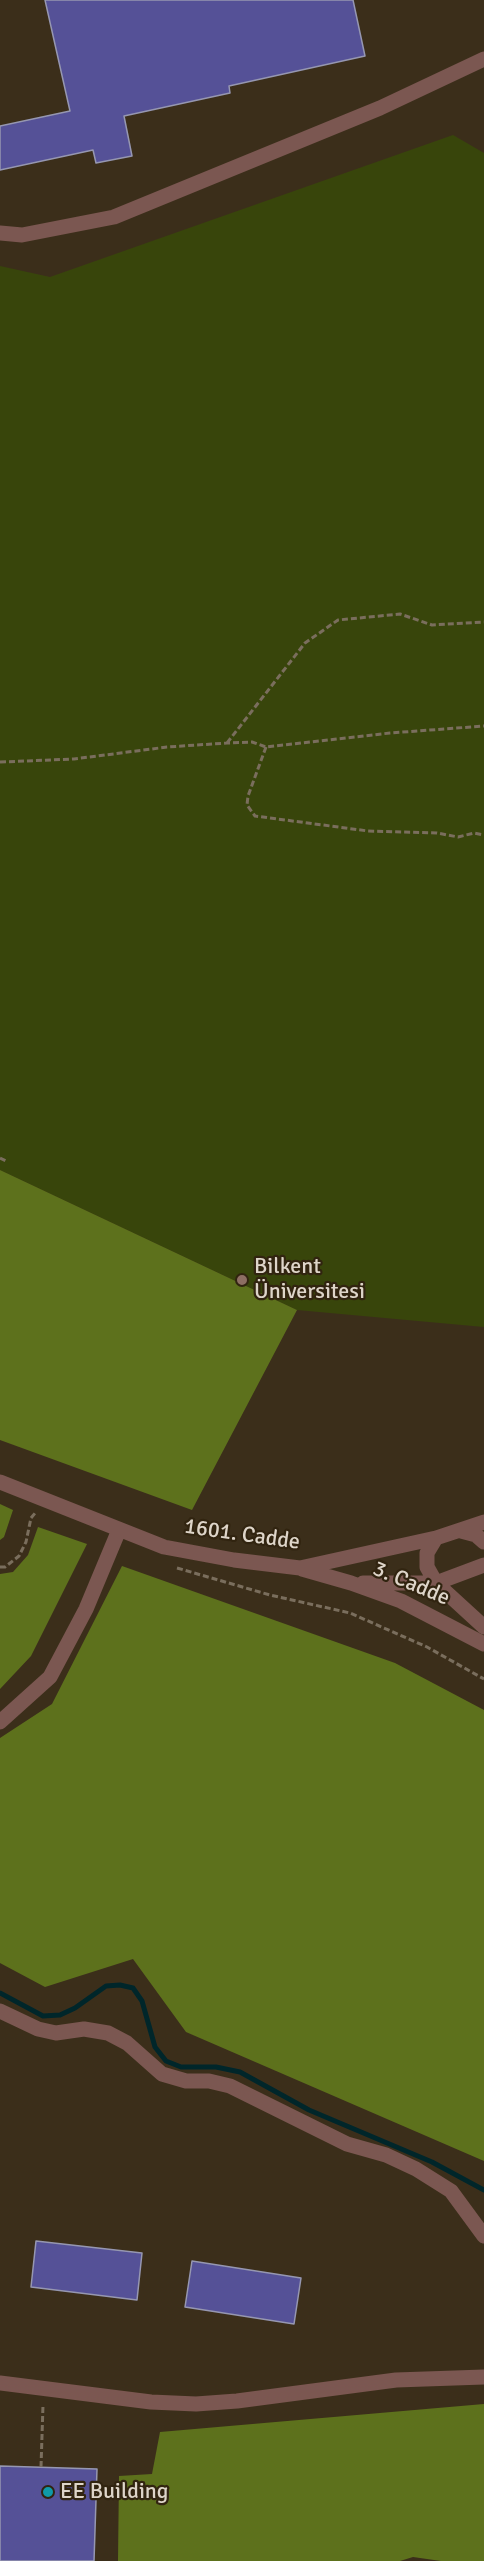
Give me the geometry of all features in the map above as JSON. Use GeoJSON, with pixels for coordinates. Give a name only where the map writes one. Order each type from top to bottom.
{"type":"FeatureCollection","features":[{"type":"Feature","properties":{"kind":"street"},"geometry":{"type":"LineString","coordinates":[[0,233],[22,235],[114,217],[380,108],[484,59]]}},
{"type":"Feature","properties":{"kind":"street","name":"1601. Cadde"},"geometry":{"type":"LineString","coordinates":[[0,1482],[164,1547],[234,1560],[300,1568],[436,1538],[484,1522]]}},
{"type":"Feature","properties":{"kind":"street"},"geometry":{"type":"LineString","coordinates":[[0,1722],[50,1677],[87,1609],[119,1530]]}},
{"type":"Feature","properties":{"kind":"street"},"geometry":{"type":"LineString","coordinates":[[461,1531],[476,1535],[484,1542]]}},
{"type":"Feature","properties":{"kind":"street","name":"3. Cadde"},"geometry":{"type":"LineString","coordinates":[[436,1538],[427,1553],[427,1567],[436,1582],[484,1627]]}},
{"type":"Feature","properties":{"kind":"street","name":"3. Cadde"},"geometry":{"type":"LineString","coordinates":[[351,1583],[436,1582],[484,1565]]}},
{"type":"Feature","properties":{"kind":"street","name":"3. Cadde"},"geometry":{"type":"LineString","coordinates":[[300,1568],[401,1601],[484,1644]]}},
{"type":"Feature","properties":{"kind":"street"},"geometry":{"type":"LineString","coordinates":[[0,2011],[38,2028],[56,2033],[84,2029],[108,2033],[127,2043],[162,2074],[230,2086],[347,2144],[386,2155],[417,2169],[451,2191],[484,2236]]}},
{"type":"Feature","properties":{"kind":"street"},"geometry":{"type":"LineString","coordinates":[[0,2383],[151,2402],[196,2404],[237,2401],[396,2380],[484,2377]]}},
{"type":"Feature","properties":{"kind":"path"},"geometry":{"type":"LineString","coordinates":[[227,743],[305,643],[338,620],[400,614],[432,625],[484,622]]}},
{"type":"Feature","properties":{"kind":"path"},"geometry":{"type":"LineString","coordinates":[[0,762],[74,759],[167,747],[227,743],[252,742],[266,747],[390,733],[484,726]]}},
{"type":"Feature","properties":{"kind":"path"},"geometry":{"type":"LineString","coordinates":[[266,747],[248,796],[247,805],[255,816],[368,831],[436,833],[458,837],[474,833],[484,835]]}},
{"type":"Feature","properties":{"kind":"path"},"geometry":{"type":"LineString","coordinates":[[0,1158],[6,1161]]}},
{"type":"Feature","properties":{"kind":"path"},"geometry":{"type":"LineString","coordinates":[[0,1567],[5,1567],[19,1556],[26,1542],[32,1518],[45,1500]]}},
{"type":"Feature","properties":{"kind":"path"},"geometry":{"type":"LineString","coordinates":[[171,1566],[270,1595],[350,1613],[427,1647],[484,1679]]}},
{"type":"Feature","properties":{"kind":"path"},"geometry":{"type":"LineString","coordinates":[[41,2467],[43,2420]]}},
{"type":"Feature","properties":{"kind":"green space"},"geometry":{"type":"Polygon","coordinates":[[[453,135],[484,153],[484,1327],[297,1310],[0,1170],[0,266],[50,277],[453,135]]]}},
{"type":"Feature","properties":{"kind":"green space"},"geometry":{"type":"Polygon","coordinates":[[[0,1170],[297,1310],[192,1510],[0,1440],[0,1170]]]}},
{"type":"Feature","properties":{"kind":"green space"},"geometry":{"type":"Polygon","coordinates":[[[0,1504],[13,1510],[4,1537],[0,1540],[0,1504]]]}},
{"type":"Feature","properties":{"kind":"green space"},"geometry":{"type":"Polygon","coordinates":[[[38,1527],[87,1544],[31,1656],[0,1689],[0,1574],[13,1572],[28,1555],[38,1527]]]}},
{"type":"Feature","properties":{"kind":"green space"},"geometry":{"type":"Polygon","coordinates":[[[122,1566],[395,1663],[484,1710],[484,2161],[186,2032],[133,1959],[45,1987],[0,1963],[0,1738],[52,1704],[122,1566]]]}},
{"type":"Feature","properties":{"kind":"green space"},"geometry":{"type":"Polygon","coordinates":[[[484,2404],[484,2561],[441,2561],[413,2557],[400,2561],[118,2561],[119,2476],[152,2474],[160,2432],[484,2404]]]}},
{"type":"Feature","properties":{"kind":"building"},"geometry":{"type":"Polygon","coordinates":[[[45,0],[353,0],[365,56],[229,86],[230,93],[124,116],[132,156],[96,163],[93,150],[0,170],[0,126],[70,111],[45,0]]]}},
{"type":"Feature","properties":{"kind":"building"},"geometry":{"type":"Polygon","coordinates":[[[36,2241],[142,2253],[137,2300],[31,2287],[36,2241]]]}},
{"type":"Feature","properties":{"kind":"building"},"geometry":{"type":"Polygon","coordinates":[[[192,2261],[301,2278],[294,2324],[185,2307],[192,2261]]]}},
{"type":"Feature","properties":{"kind":"building","name":"EE Building"},"geometry":{"type":"Polygon","coordinates":[[[0,2466],[97,2469],[94,2561],[0,2561],[0,2466]]]}},
{"type":"Feature","properties":{"kind":"waterway"},"geometry":{"type":"LineString","coordinates":[[0,1993],[43,2016],[60,2015],[75,2008],[106,1986],[120,1985],[133,1988],[142,2001],[155,2047],[166,2061],[181,2067],[216,2067],[240,2072],[309,2110],[432,2162],[484,2190]]}},
{"type":"Feature","properties":{"kind":"place","name":"Bilkent Üniversitesi"},"geometry":{"type":"Point","coordinates":[242,1280]}},
{"type":"Feature","properties":{"kind":"place","name":"EE Building"},"geometry":{"type":"Point","coordinates":[48,2492]}}]}
